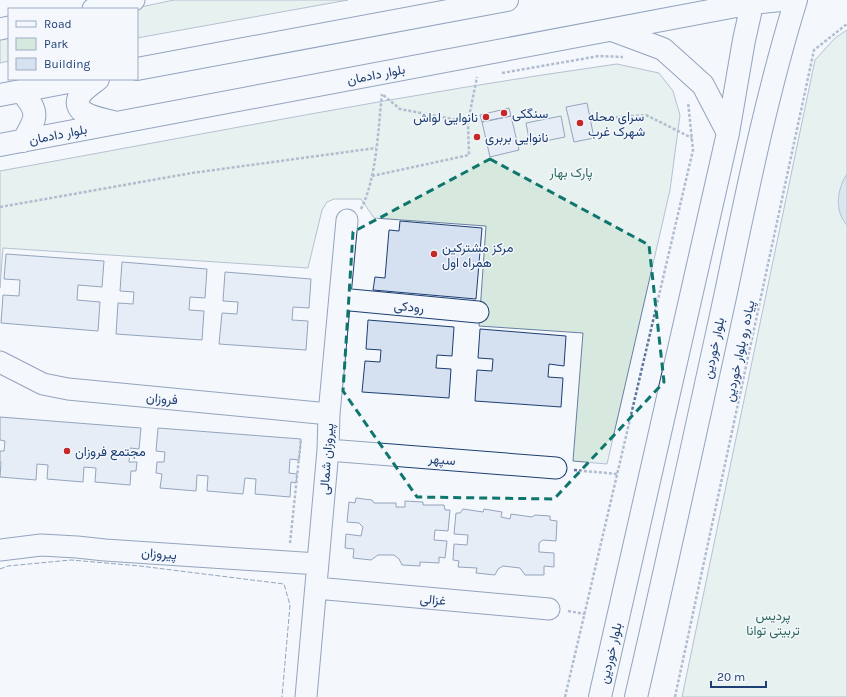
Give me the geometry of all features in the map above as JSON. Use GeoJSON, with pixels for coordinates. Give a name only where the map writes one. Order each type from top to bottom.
{"type":"FeatureCollection","features":[{"type":"Feature","properties":{"kind":"main road"},"geometry":{"type":"LineString","coordinates":[[138,69],[507,0]]}},
{"type":"Feature","properties":{"kind":"main road","name":"بلوار دادمان"},"geometry":{"type":"LineString","coordinates":[[0,145],[612,30],[752,2],[781,0]]}},
{"type":"Feature","properties":{"kind":"main road","name":"بلوار خوردین"},"geometry":{"type":"LineString","coordinates":[[636,697],[753,162],[780,55],[796,0]]}},
{"type":"Feature","properties":{"kind":"main road","name":"بلوار خوردین"},"geometry":{"type":"LineString","coordinates":[[600,697],[728,133],[752,2]]}},
{"type":"Feature","properties":{"kind":"main road"},"geometry":{"type":"LineString","coordinates":[[612,30],[663,49],[704,85],[728,133]]}},
{"type":"Feature","properties":{"kind":"main road"},"geometry":{"type":"LineString","coordinates":[[0,95],[79,80]]}},
{"type":"Feature","properties":{"kind":"main road"},"geometry":{"type":"LineString","coordinates":[[97,80],[79,97],[78,104],[82,112],[92,117],[117,123]]}},
{"type":"Feature","properties":{"kind":"main road"},"geometry":{"type":"LineString","coordinates":[[22,91],[30,101],[35,112],[34,123],[23,141]]}},
{"type":"Feature","properties":{"kind":"street"},"geometry":{"type":"LineString","coordinates":[[98,8],[134,0]]}},
{"type":"Feature","properties":{"kind":"street","name":"پیروزان شمالی"},"geometry":{"type":"LineString","coordinates":[[306,697],[328,450],[329,414],[347,220]]}},
{"type":"Feature","properties":{"kind":"street","name":"رودکی"},"geometry":{"type":"LineString","coordinates":[[340,299],[478,312]]}},
{"type":"Feature","properties":{"kind":"street","name":"فروزان"},"geometry":{"type":"LineString","coordinates":[[0,362],[44,384],[68,389],[329,414]]}},
{"type":"Feature","properties":{"kind":"street","name":"سپهر"},"geometry":{"type":"LineString","coordinates":[[328,450],[556,468]]}},
{"type":"Feature","properties":{"kind":"street","name":"پیروزان"},"geometry":{"type":"LineString","coordinates":[[0,550],[41,545],[77,546],[113,550],[318,564]]}},
{"type":"Feature","properties":{"kind":"street","name":"غزالی"},"geometry":{"type":"LineString","coordinates":[[316,588],[550,609]]}},
{"type":"Feature","properties":{"kind":"path","name":"پیاده رو بلوار خوردین"},"geometry":{"type":"LineString","coordinates":[[675,697],[814,50],[847,24]]}},
{"type":"Feature","properties":{"kind":"path"},"geometry":{"type":"LineString","coordinates":[[500,73],[599,56],[627,57]]}},
{"type":"Feature","properties":{"kind":"path"},"geometry":{"type":"LineString","coordinates":[[372,176],[469,155],[468,122],[477,77],[484,76]]}},
{"type":"Feature","properties":{"kind":"path"},"geometry":{"type":"LineString","coordinates":[[374,95],[390,92]]}},
{"type":"Feature","properties":{"kind":"path"},"geometry":{"type":"LineString","coordinates":[[382,94],[400,109],[468,122]]}},
{"type":"Feature","properties":{"kind":"path"},"geometry":{"type":"LineString","coordinates":[[347,220],[361,211],[365,202],[372,176],[382,94]]}},
{"type":"Feature","properties":{"kind":"path"},"geometry":{"type":"LineString","coordinates":[[566,697],[693,150],[688,103],[685,96]]}},
{"type":"Feature","properties":{"kind":"path"},"geometry":{"type":"LineString","coordinates":[[591,119],[646,115],[692,138]]}},
{"type":"Feature","properties":{"kind":"path"},"geometry":{"type":"LineString","coordinates":[[0,207],[192,174],[376,148]]}},
{"type":"Feature","properties":{"kind":"path","name":"پیروزان شمالی"},"geometry":{"type":"LineString","coordinates":[[290,544],[301,439]]}},
{"type":"Feature","properties":{"kind":"path"},"geometry":{"type":"LineString","coordinates":[[556,468],[617,474]]}},
{"type":"Feature","properties":{"kind":"highlighted area"},"geometry":{"type":"Polygon","coordinates":[[[490,159],[649,245],[664,382],[554,499],[417,497],[343,391],[353,232],[490,159]]]}},
{"type":"Feature","properties":{"kind":"green space"},"geometry":{"type":"Polygon","coordinates":[[[174,0],[348,0],[138,38],[138,8],[136,8],[174,0]]]}},
{"type":"Feature","properties":{"kind":"green space","name":"پردیس تربیتی توانا"},"geometry":{"type":"Polygon","coordinates":[[[847,30],[847,697],[682,697],[815,60],[835,38],[847,30]]]}},
{"type":"Feature","properties":{"kind":"green space"},"geometry":{"type":"Polygon","coordinates":[[[8,35],[8,61],[0,63],[0,37],[8,35]]]}},
{"type":"Feature","properties":{"kind":"green space","name":"پارک بهار"},"geometry":{"type":"Polygon","coordinates":[[[617,64],[659,73],[673,91],[680,115],[670,190],[607,464],[573,461],[583,333],[479,326],[486,226],[374,218],[361,199],[334,199],[327,202],[322,210],[308,268],[3,248],[0,288],[0,171],[385,101],[539,75],[617,64]]]}},
{"type":"Feature","properties":{"kind":"water"},"geometry":{"type":"Polygon","coordinates":[[[847,174],[847,225],[840,213],[838,200],[841,186],[847,174]]]}},
{"type":"Feature","properties":{"kind":"building","name":"سرای محله شهرک غرب"},"geometry":{"type":"Polygon","coordinates":[[[587,103],[594,138],[574,142],[566,107],[587,103]]]}},
{"type":"Feature","properties":{"kind":"building"},"geometry":{"type":"Polygon","coordinates":[[[509,108],[511,116],[482,122],[480,115],[509,108]]]}},
{"type":"Feature","properties":{"kind":"building"},"geometry":{"type":"Polygon","coordinates":[[[511,116],[519,150],[490,157],[482,122],[511,116]]]}},
{"type":"Feature","properties":{"kind":"building"},"geometry":{"type":"Polygon","coordinates":[[[561,116],[565,137],[530,144],[526,123],[561,116]]]}},
{"type":"Feature","properties":{"kind":"building","name":"مرکز مشترکین همراه اول"},"geometry":{"type":"Polygon","coordinates":[[[400,221],[482,228],[476,299],[373,290],[375,277],[385,278],[389,230],[399,231],[400,221]]]}},
{"type":"Feature","properties":{"kind":"building"},"geometry":{"type":"Polygon","coordinates":[[[6,254],[104,261],[102,287],[78,285],[77,300],[100,302],[98,331],[1,323],[3,295],[19,296],[20,280],[4,279],[6,254]]]}},
{"type":"Feature","properties":{"kind":"building"},"geometry":{"type":"Polygon","coordinates":[[[122,262],[207,269],[205,298],[190,297],[189,310],[204,311],[202,340],[116,334],[118,303],[133,304],[134,292],[120,291],[122,262]]]}},
{"type":"Feature","properties":{"kind":"building"},"geometry":{"type":"Polygon","coordinates":[[[225,272],[311,279],[309,308],[293,307],[292,320],[308,321],[306,350],[219,344],[222,313],[237,314],[238,302],[223,301],[225,272]]]}},
{"type":"Feature","properties":{"kind":"building"},"geometry":{"type":"Polygon","coordinates":[[[368,320],[454,327],[452,356],[437,355],[436,368],[451,369],[449,398],[362,392],[365,361],[380,362],[381,350],[366,349],[368,320]]]}},
{"type":"Feature","properties":{"kind":"building"},"geometry":{"type":"Polygon","coordinates":[[[480,329],[566,336],[564,366],[549,364],[548,377],[563,378],[561,407],[475,401],[477,370],[492,371],[493,359],[478,358],[480,329]]]}},
{"type":"Feature","properties":{"kind":"building","name":"مجتمع فروزان"},"geometry":{"type":"Polygon","coordinates":[[[0,417],[141,428],[139,449],[130,448],[129,462],[137,462],[136,471],[131,471],[130,485],[95,482],[96,468],[84,467],[83,482],[47,479],[48,465],[37,464],[36,480],[0,477],[0,451],[4,451],[5,441],[0,440],[0,417]]]}},
{"type":"Feature","properties":{"kind":"building"},"geometry":{"type":"Polygon","coordinates":[[[158,428],[301,439],[299,460],[290,459],[289,473],[297,474],[296,483],[291,482],[290,497],[255,494],[256,479],[245,478],[243,494],[207,491],[208,476],[197,475],[196,491],[160,488],[162,474],[156,473],[157,462],[164,462],[165,452],[156,451],[158,428]]]}},
{"type":"Feature","properties":{"kind":"building"},"geometry":{"type":"Polygon","coordinates":[[[356,498],[372,500],[374,503],[396,503],[396,507],[405,507],[405,501],[423,502],[423,505],[444,505],[445,510],[450,510],[448,531],[435,530],[434,540],[447,541],[445,558],[439,557],[439,563],[420,562],[420,566],[402,565],[399,559],[394,555],[378,555],[371,560],[353,558],[354,549],[345,548],[346,534],[361,536],[363,527],[359,523],[347,522],[349,502],[355,503],[356,498]]]}},
{"type":"Feature","properties":{"kind":"building"},"geometry":{"type":"Polygon","coordinates":[[[463,509],[483,512],[484,509],[502,512],[501,517],[510,519],[511,514],[532,517],[535,515],[550,516],[550,520],[557,521],[556,541],[543,540],[539,543],[539,552],[554,553],[554,567],[544,566],[544,575],[525,575],[520,568],[503,566],[498,569],[495,575],[476,573],[477,568],[458,567],[459,561],[453,560],[454,544],[467,545],[468,535],[454,534],[456,513],[460,513],[463,509]]]}},
{"type":"Feature","properties":{"kind":"fence"},"geometry":{"type":"LineString","coordinates":[[0,569],[8,566],[71,560],[140,566],[284,584],[290,605],[282,697]]}},
{"type":"Feature","properties":{"kind":"place","name":"سنگکی"},"geometry":{"type":"Point","coordinates":[504,113]}},
{"type":"Feature","properties":{"kind":"place","name":"نانوایی لواش"},"geometry":{"type":"Point","coordinates":[486,117]}},
{"type":"Feature","properties":{"kind":"place","name":"سرای محله شهرک غرب"},"geometry":{"type":"Point","coordinates":[580,123]}},
{"type":"Feature","properties":{"kind":"place","name":"نانوایی بربری"},"geometry":{"type":"Point","coordinates":[477,137]}},
{"type":"Feature","properties":{"kind":"place","name":"مرکز مشترکین همراه اول"},"geometry":{"type":"Point","coordinates":[434,254]}},
{"type":"Feature","properties":{"kind":"place","name":"مجتمع فروزان"},"geometry":{"type":"Point","coordinates":[67,451]}}]}
